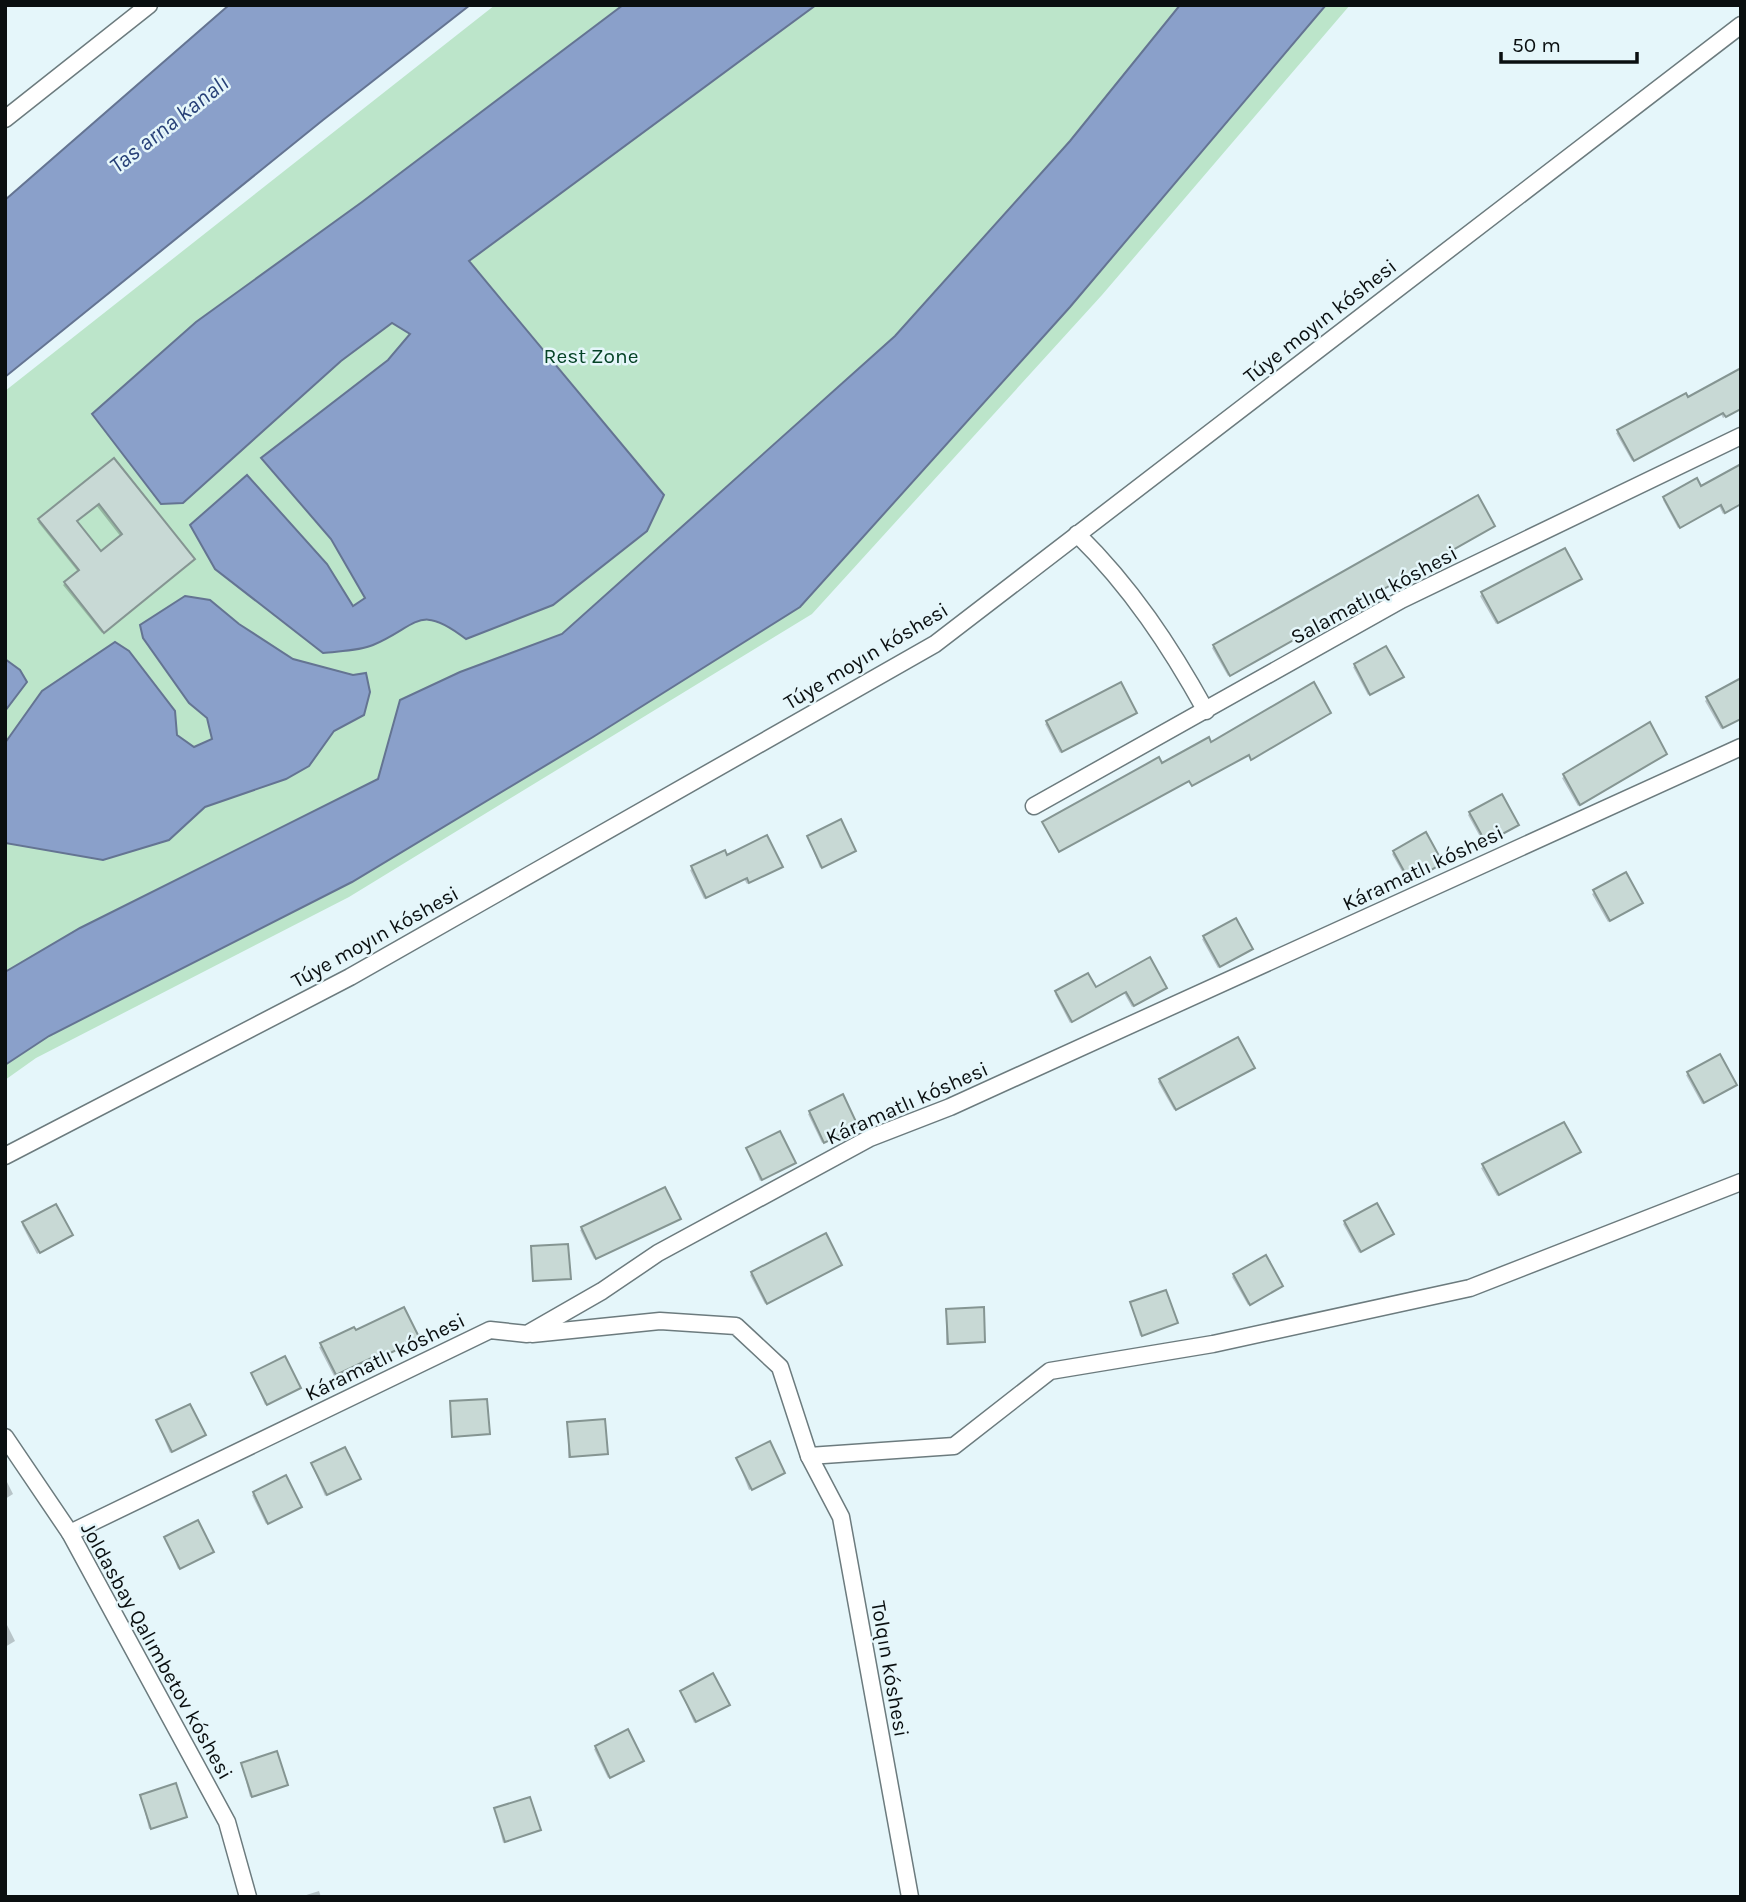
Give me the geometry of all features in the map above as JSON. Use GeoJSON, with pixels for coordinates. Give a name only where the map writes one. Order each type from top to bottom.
{"type":"FeatureCollection","features":[{"type":"Feature","properties":{"kind":"street"},"geometry":{"type":"LineString","coordinates":[[5,119],[149,5]]}},
{"type":"Feature","properties":{"kind":"street","name":"Túye moyın kóshesi"},"geometry":{"type":"LineString","coordinates":[[5,1156],[350,977],[935,643],[1741,25]]}},
{"type":"Feature","properties":{"kind":"street","name":"Salamatlıq kóshesi"},"geometry":{"type":"LineString","coordinates":[[1034,806],[1401,600],[1741,436]]}},
{"type":"Feature","properties":{"kind":"street"},"geometry":{"type":"LineString","coordinates":[[1077,534],[1113,569],[1171,646],[1206,711]]}},
{"type":"Feature","properties":{"kind":"street","name":"Káramatlı kóshesi"},"geometry":{"type":"LineString","coordinates":[[70,1533],[490,1330],[527,1334],[602,1291],[658,1253],[870,1138],[962,1102],[1741,747]]}},
{"type":"Feature","properties":{"kind":"street"},"geometry":{"type":"LineString","coordinates":[[809,1456],[954,1446],[1050,1371],[1213,1344],[1470,1288],[1741,1182]]}},
{"type":"Feature","properties":{"kind":"street","name":"Tolqın kóshesi"},"geometry":{"type":"LineString","coordinates":[[527,1334],[660,1321],[736,1326],[780,1367],[809,1456],[841,1517],[910,1897]]}},
{"type":"Feature","properties":{"kind":"street","name":"Joldasbay Qalımbetov kóshesi"},"geometry":{"type":"LineString","coordinates":[[5,1437],[70,1533],[227,1822],[248,1897]]}},
{"type":"Feature","properties":{"kind":"green space","name":"Rest Zone"},"geometry":{"type":"Polygon","coordinates":[[[495,5],[1350,5],[1102,295],[812,614],[349,897],[36,1058],[5,1080],[5,391],[495,5]]]}},
{"type":"Feature","properties":{"kind":"water","name":"Tas arna kanalı"},"geometry":{"type":"Polygon","coordinates":[[[229,5],[470,5],[5,377],[5,200],[229,5]]]}},
{"type":"Feature","properties":{"kind":"water"},"geometry":{"type":"Polygon","coordinates":[[[623,5],[816,5],[469,261],[664,495],[647,531],[553,605],[466,639],[438,622],[427,620],[418,621],[367,647],[323,653],[215,569],[190,525],[247,475],[327,564],[353,606],[365,598],[331,539],[261,458],[388,360],[410,334],[392,323],[341,361],[183,503],[161,504],[92,414],[196,322],[362,202],[623,5]]]}},
{"type":"Feature","properties":{"kind":"water"},"geometry":{"type":"Polygon","coordinates":[[[1180,5],[1326,5],[1070,307],[800,607],[593,737],[352,882],[49,1036],[5,1065],[5,972],[80,928],[378,779],[400,700],[460,672],[562,634],[895,336],[1070,141],[1180,5]]]}},
{"type":"Feature","properties":{"kind":"water"},"geometry":{"type":"Polygon","coordinates":[[[185,596],[210,600],[239,624],[293,659],[353,675],[366,673],[370,692],[364,715],[334,731],[309,766],[286,779],[205,807],[169,840],[103,860],[5,843],[5,743],[42,691],[115,642],[129,651],[175,711],[177,735],[194,747],[212,739],[207,718],[189,703],[143,638],[140,625],[185,596]]]}},
{"type":"Feature","properties":{"kind":"water"},"geometry":{"type":"Polygon","coordinates":[[[5,659],[20,670],[27,682],[5,711],[5,659]]]}},
{"type":"Feature","properties":{"kind":"building"},"geometry":{"type":"Polygon","coordinates":[[[1741,368],[1741,409],[1726,417],[1723,413],[1634,461],[1617,430],[1686,393],[1688,397],[1741,368]]]}},
{"type":"Feature","properties":{"kind":"building"},"geometry":{"type":"Polygon","coordinates":[[[114,458],[195,559],[104,633],[64,582],[79,570],[38,519],[114,458]],[[99,504],[77,521],[101,551],[122,534],[99,504]]]}},
{"type":"Feature","properties":{"kind":"building"},"geometry":{"type":"Polygon","coordinates":[[[1741,464],[1741,504],[1725,513],[1721,505],[1680,528],[1663,497],[1697,478],[1701,486],[1741,464]]]}},
{"type":"Feature","properties":{"kind":"building"},"geometry":{"type":"Polygon","coordinates":[[[1478,495],[1495,526],[1230,676],[1213,645],[1478,495]]]}},
{"type":"Feature","properties":{"kind":"building"},"geometry":{"type":"Polygon","coordinates":[[[1565,548],[1582,579],[1498,623],[1481,592],[1565,548]]]}},
{"type":"Feature","properties":{"kind":"building"},"geometry":{"type":"Polygon","coordinates":[[[1386,646],[1404,677],[1370,695],[1354,664],[1386,646]]]}},
{"type":"Feature","properties":{"kind":"building"},"geometry":{"type":"Polygon","coordinates":[[[1741,678],[1741,719],[1723,728],[1706,697],[1741,678]]]}},
{"type":"Feature","properties":{"kind":"building"},"geometry":{"type":"Polygon","coordinates":[[[1121,682],[1137,713],[1062,752],[1046,721],[1121,682]]]}},
{"type":"Feature","properties":{"kind":"building"},"geometry":{"type":"Polygon","coordinates":[[[1314,682],[1331,713],[1251,760],[1249,755],[1192,786],[1189,781],[1059,852],[1042,822],[1159,757],[1162,763],[1209,737],[1211,742],[1314,682]]]}},
{"type":"Feature","properties":{"kind":"building"},"geometry":{"type":"Polygon","coordinates":[[[1650,722],[1667,754],[1580,805],[1563,774],[1650,722]]]}},
{"type":"Feature","properties":{"kind":"building"},"geometry":{"type":"Polygon","coordinates":[[[1502,794],[1519,825],[1486,843],[1469,812],[1502,794]]]}},
{"type":"Feature","properties":{"kind":"building"},"geometry":{"type":"Polygon","coordinates":[[[841,819],[856,851],[822,868],[807,836],[841,819]]]}},
{"type":"Feature","properties":{"kind":"building"},"geometry":{"type":"Polygon","coordinates":[[[1426,832],[1443,863],[1410,882],[1393,851],[1426,832]]]}},
{"type":"Feature","properties":{"kind":"building"},"geometry":{"type":"Polygon","coordinates":[[[767,835],[783,867],[749,883],[747,878],[706,898],[691,866],[725,850],[727,855],[767,835]]]}},
{"type":"Feature","properties":{"kind":"building"},"geometry":{"type":"Polygon","coordinates":[[[1626,872],[1643,903],[1610,921],[1593,890],[1626,872]]]}},
{"type":"Feature","properties":{"kind":"building"},"geometry":{"type":"Polygon","coordinates":[[[1236,918],[1253,949],[1220,967],[1203,936],[1236,918]]]}},
{"type":"Feature","properties":{"kind":"building"},"geometry":{"type":"Polygon","coordinates":[[[1150,957],[1167,988],[1134,1006],[1126,992],[1072,1022],[1055,991],[1088,973],[1096,987],[1150,957]]]}},
{"type":"Feature","properties":{"kind":"building"},"geometry":{"type":"Polygon","coordinates":[[[1238,1037],[1255,1068],[1176,1110],[1159,1079],[1238,1037]]]}},
{"type":"Feature","properties":{"kind":"building"},"geometry":{"type":"Polygon","coordinates":[[[1720,1054],[1737,1085],[1704,1103],[1687,1072],[1720,1054]]]}},
{"type":"Feature","properties":{"kind":"building"},"geometry":{"type":"Polygon","coordinates":[[[843,1094],[858,1126],[824,1143],[809,1111],[843,1094]]]}},
{"type":"Feature","properties":{"kind":"building"},"geometry":{"type":"Polygon","coordinates":[[[1564,1122],[1581,1152],[1499,1195],[1482,1164],[1564,1122]]]}},
{"type":"Feature","properties":{"kind":"building"},"geometry":{"type":"Polygon","coordinates":[[[780,1131],[796,1163],[762,1180],[746,1148],[780,1131]]]}},
{"type":"Feature","properties":{"kind":"building"},"geometry":{"type":"Polygon","coordinates":[[[665,1187],[681,1219],[596,1259],[581,1227],[665,1187]]]}},
{"type":"Feature","properties":{"kind":"building"},"geometry":{"type":"Polygon","coordinates":[[[1377,1203],[1394,1234],[1361,1252],[1344,1221],[1377,1203]]]}},
{"type":"Feature","properties":{"kind":"building"},"geometry":{"type":"Polygon","coordinates":[[[56,1204],[73,1235],[40,1253],[22,1222],[56,1204]]]}},
{"type":"Feature","properties":{"kind":"building"},"geometry":{"type":"Polygon","coordinates":[[[826,1233],[842,1265],[767,1304],[751,1272],[826,1233]]]}},
{"type":"Feature","properties":{"kind":"building"},"geometry":{"type":"Polygon","coordinates":[[[568,1244],[571,1279],[533,1281],[531,1246],[568,1244]]]}},
{"type":"Feature","properties":{"kind":"building"},"geometry":{"type":"Polygon","coordinates":[[[1266,1255],[1283,1286],[1250,1305],[1233,1274],[1266,1255]]]}},
{"type":"Feature","properties":{"kind":"building"},"geometry":{"type":"Polygon","coordinates":[[[1166,1290],[1178,1323],[1142,1336],[1130,1302],[1166,1290]]]}},
{"type":"Feature","properties":{"kind":"building"},"geometry":{"type":"Polygon","coordinates":[[[404,1307],[420,1339],[386,1355],[384,1352],[336,1375],[320,1343],[354,1327],[356,1330],[404,1307]]]}},
{"type":"Feature","properties":{"kind":"building"},"geometry":{"type":"Polygon","coordinates":[[[984,1307],[985,1342],[948,1344],[946,1309],[984,1307]]]}},
{"type":"Feature","properties":{"kind":"building"},"geometry":{"type":"Polygon","coordinates":[[[285,1356],[301,1388],[267,1405],[251,1373],[285,1356]]]}},
{"type":"Feature","properties":{"kind":"building"},"geometry":{"type":"Polygon","coordinates":[[[487,1399],[490,1434],[452,1437],[450,1401],[487,1399]]]}},
{"type":"Feature","properties":{"kind":"building"},"geometry":{"type":"Polygon","coordinates":[[[190,1404],[206,1435],[172,1452],[156,1420],[190,1404]]]}},
{"type":"Feature","properties":{"kind":"building"},"geometry":{"type":"Polygon","coordinates":[[[605,1419],[608,1454],[570,1457],[567,1422],[605,1419]]]}},
{"type":"Feature","properties":{"kind":"building"},"geometry":{"type":"Polygon","coordinates":[[[770,1441],[785,1473],[752,1490],[736,1458],[770,1441]]]}},
{"type":"Feature","properties":{"kind":"building"},"geometry":{"type":"Polygon","coordinates":[[[345,1447],[361,1479],[327,1495],[311,1463],[345,1447]]]}},
{"type":"Feature","properties":{"kind":"building"},"geometry":{"type":"Polygon","coordinates":[[[286,1475],[302,1507],[268,1524],[253,1492],[286,1475]]]}},
{"type":"Feature","properties":{"kind":"building"},"geometry":{"type":"Polygon","coordinates":[[[198,1520],[214,1552],[180,1569],[164,1537],[198,1520]]]}},
{"type":"Feature","properties":{"kind":"building"},"geometry":{"type":"Polygon","coordinates":[[[713,1673],[730,1705],[696,1722],[680,1691],[713,1673]]]}},
{"type":"Feature","properties":{"kind":"building"},"geometry":{"type":"Polygon","coordinates":[[[628,1729],[644,1761],[610,1778],[595,1746],[628,1729]]]}},
{"type":"Feature","properties":{"kind":"building"},"geometry":{"type":"Polygon","coordinates":[[[277,1751],[288,1785],[252,1797],[241,1763],[277,1751]]]}},
{"type":"Feature","properties":{"kind":"building"},"geometry":{"type":"Polygon","coordinates":[[[176,1783],[187,1817],[151,1829],[140,1795],[176,1783]]]}},
{"type":"Feature","properties":{"kind":"building"},"geometry":{"type":"Polygon","coordinates":[[[530,1797],[541,1830],[505,1842],[494,1808],[530,1797]]]}}]}
